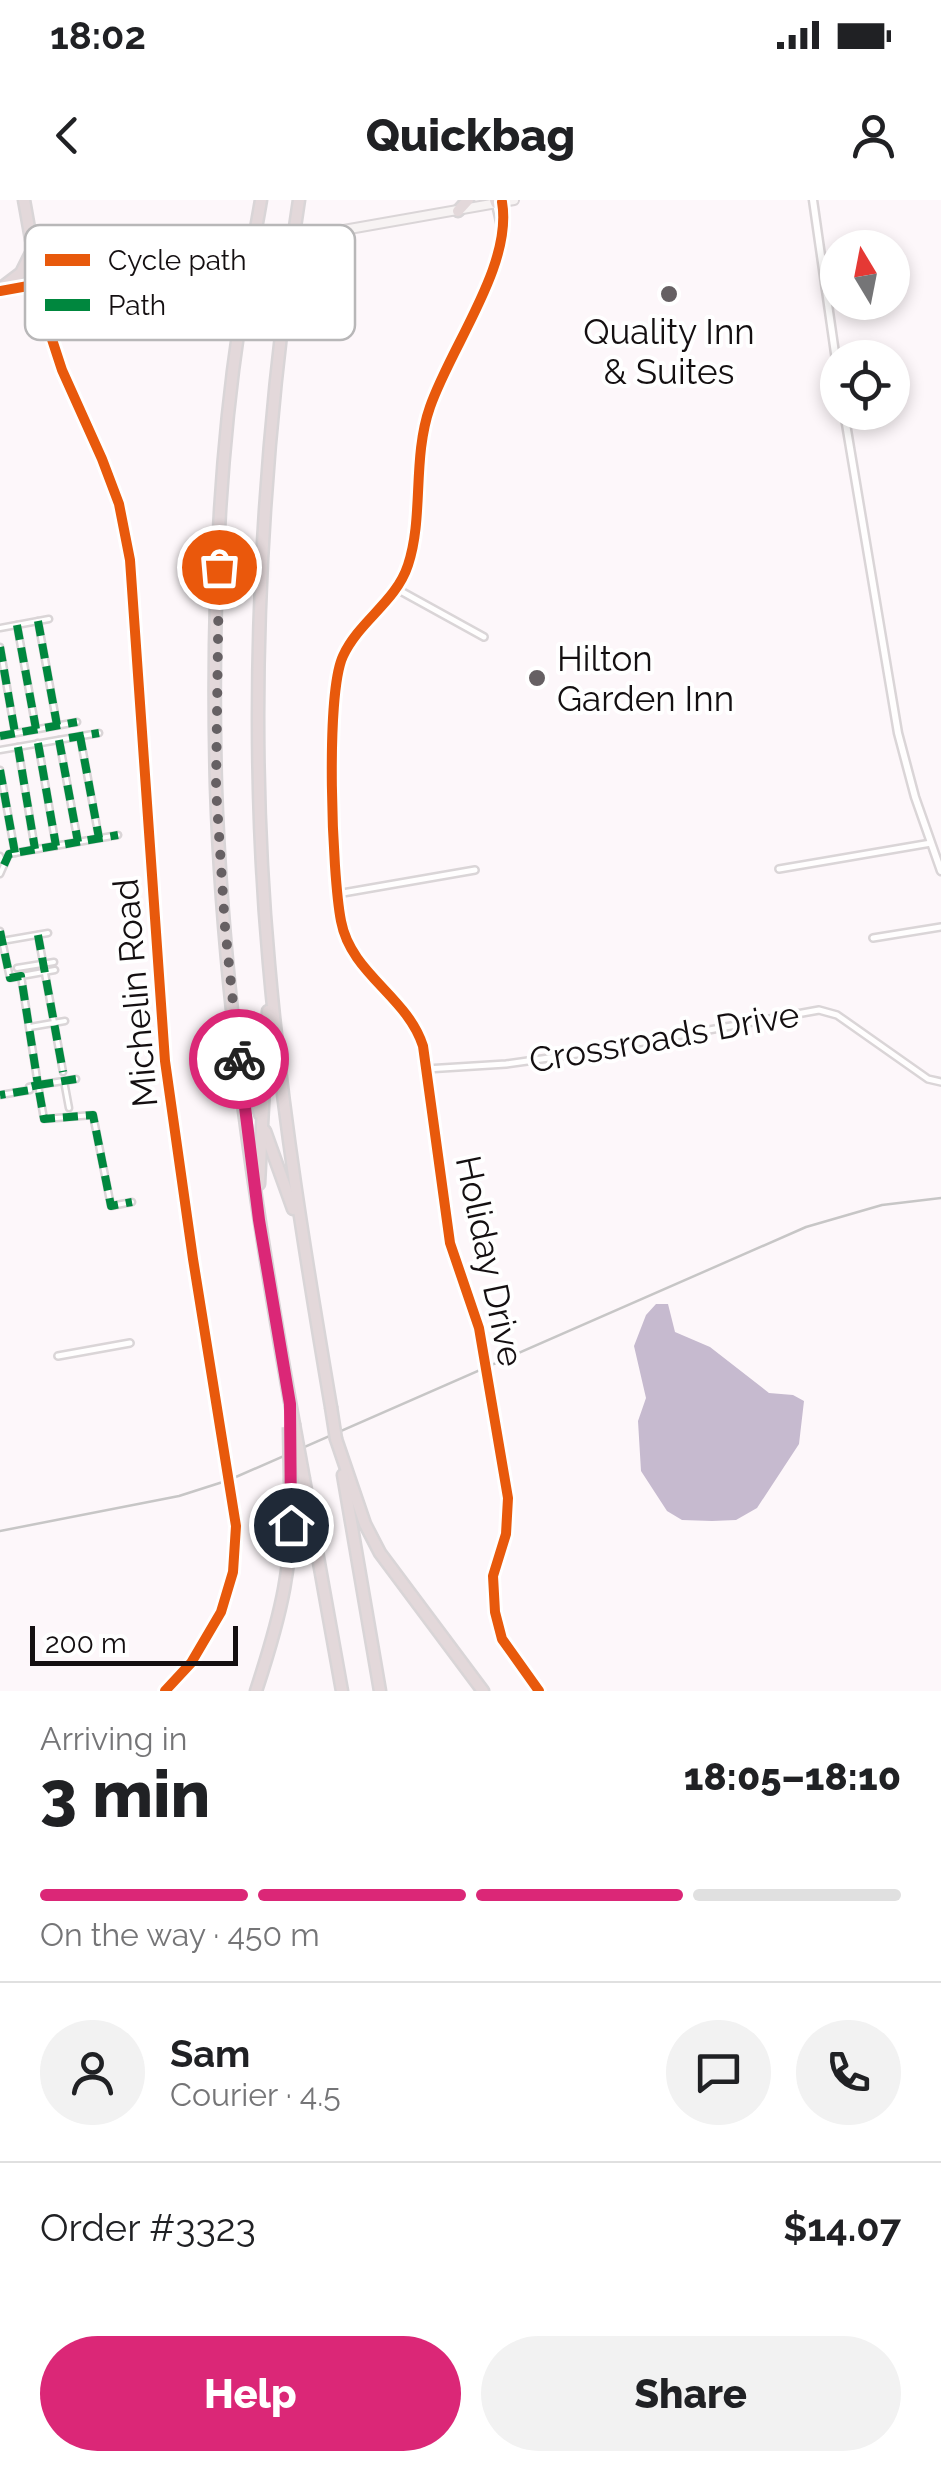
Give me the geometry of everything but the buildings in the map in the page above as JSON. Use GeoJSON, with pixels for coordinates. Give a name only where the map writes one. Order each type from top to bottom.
{"type":"FeatureCollection","features":[{"type":"Feature","properties":{"kind":"highway"},"geometry":{"type":"LineString","coordinates":[[28,200],[30,225]]}},
{"type":"Feature","properties":{"kind":"highway"},"geometry":{"type":"LineString","coordinates":[[28,200],[32,225]]}},
{"type":"Feature","properties":{"kind":"highway"},"geometry":{"type":"LineString","coordinates":[[296,225],[299,200]]}},
{"type":"Feature","properties":{"kind":"highway"},"geometry":{"type":"LineString","coordinates":[[458,210],[468,200]]}},
{"type":"Feature","properties":{"kind":"highway"},"geometry":{"type":"LineString","coordinates":[[0,290],[25,266]]}},
{"type":"Feature","properties":{"kind":"highway"},"geometry":{"type":"LineString","coordinates":[[237,340],[219,567],[216,788],[232,984],[259,1220],[291,1425],[287,1589],[256,1691]]}},
{"type":"Feature","properties":{"kind":"highway"},"geometry":{"type":"LineString","coordinates":[[259,1220],[268,960],[260,751],[262,570],[282,340]]}},
{"type":"Feature","properties":{"kind":"highway"},"geometry":{"type":"LineString","coordinates":[[268,960],[299,1223],[336,1440],[365,1524],[380,1552],[483,1691]]}},
{"type":"Feature","properties":{"kind":"highway"},"geometry":{"type":"LineString","coordinates":[[232,984],[243,1049],[262,1122],[299,1223]]}},
{"type":"Feature","properties":{"kind":"highway"},"geometry":{"type":"LineString","coordinates":[[291,1425],[342,1691]]}},
{"type":"Feature","properties":{"kind":"highway"},"geometry":{"type":"LineString","coordinates":[[342,1460],[380,1691]]}},
{"type":"Feature","properties":{"kind":"main road"},"geometry":{"type":"LineString","coordinates":[[355,228],[502,201]]}},
{"type":"Feature","properties":{"kind":"street"},"geometry":{"type":"LineString","coordinates":[[813,200],[833,340]]}},
{"type":"Feature","properties":{"kind":"street","name":"Holiday Drive"},"geometry":{"type":"LineString","coordinates":[[502,201],[506,222],[497,260],[429,409],[420,454],[408,568],[396,589],[355,634],[336,673],[334,740],[338,894],[343,932],[368,973],[411,1018],[423,1046],[450,1243],[479,1328],[508,1502],[506,1534],[493,1576],[495,1612],[502,1639],[539,1691]]}},
{"type":"Feature","properties":{"kind":"street"},"geometry":{"type":"LineString","coordinates":[[0,290],[25,286]]}},
{"type":"Feature","properties":{"kind":"street","name":"Michelin Road"},"geometry":{"type":"LineString","coordinates":[[53,340],[70,390],[110,478],[130,560],[164,1061],[192,1260],[235,1512],[233,1572],[220,1612],[192,1663],[166,1691]]}},
{"type":"Feature","properties":{"kind":"street"},"geometry":{"type":"LineString","coordinates":[[847,430],[898,733],[941,872]]}},
{"type":"Feature","properties":{"kind":"street"},"geometry":{"type":"LineString","coordinates":[[396,589],[484,637]]}},
{"type":"Feature","properties":{"kind":"street"},"geometry":{"type":"LineString","coordinates":[[0,628],[48,619]]}},
{"type":"Feature","properties":{"kind":"street"},"geometry":{"type":"LineString","coordinates":[[38,621],[57,726]]}},
{"type":"Feature","properties":{"kind":"street"},"geometry":{"type":"LineString","coordinates":[[17,625],[36,729]]}},
{"type":"Feature","properties":{"kind":"street"},"geometry":{"type":"LineString","coordinates":[[0,647],[15,733]]}},
{"type":"Feature","properties":{"kind":"street"},"geometry":{"type":"LineString","coordinates":[[0,736],[77,722]]}},
{"type":"Feature","properties":{"kind":"street"},"geometry":{"type":"LineString","coordinates":[[0,750],[99,733]]}},
{"type":"Feature","properties":{"kind":"street"},"geometry":{"type":"LineString","coordinates":[[80,736],[99,838]]}},
{"type":"Feature","properties":{"kind":"street"},"geometry":{"type":"LineString","coordinates":[[59,740],[78,842]]}},
{"type":"Feature","properties":{"kind":"street"},"geometry":{"type":"LineString","coordinates":[[38,744],[56,846]]}},
{"type":"Feature","properties":{"kind":"street"},"geometry":{"type":"LineString","coordinates":[[18,747],[35,849]]}},
{"type":"Feature","properties":{"kind":"street"},"geometry":{"type":"LineString","coordinates":[[0,770],[15,853]]}},
{"type":"Feature","properties":{"kind":"street"},"geometry":{"type":"LineString","coordinates":[[0,874],[9,854],[118,835]]}},
{"type":"Feature","properties":{"kind":"street"},"geometry":{"type":"LineString","coordinates":[[779,869],[934,843]]}},
{"type":"Feature","properties":{"kind":"street"},"geometry":{"type":"LineString","coordinates":[[0,856],[4,865]]}},
{"type":"Feature","properties":{"kind":"street"},"geometry":{"type":"LineString","coordinates":[[338,894],[475,870]]}},
{"type":"Feature","properties":{"kind":"street"},"geometry":{"type":"LineString","coordinates":[[873,938],[941,927]]}},
{"type":"Feature","properties":{"kind":"street"},"geometry":{"type":"LineString","coordinates":[[0,931],[10,978],[55,970]]}},
{"type":"Feature","properties":{"kind":"street"},"geometry":{"type":"LineString","coordinates":[[1,941],[48,933]]}},
{"type":"Feature","properties":{"kind":"street"},"geometry":{"type":"LineString","coordinates":[[38,934],[62,1072]]}},
{"type":"Feature","properties":{"kind":"street"},"geometry":{"type":"LineString","coordinates":[[17,968],[54,962]]}},
{"type":"Feature","properties":{"kind":"street"},"geometry":{"type":"LineString","coordinates":[[21,976],[44,1118],[93,1114],[111,1206],[132,1202]]}},
{"type":"Feature","properties":{"kind":"street","name":"Crossroads Drive"},"geometry":{"type":"LineString","coordinates":[[426,1069],[545,1059],[820,1010],[837,1015],[928,1079],[941,1082]]}},
{"type":"Feature","properties":{"kind":"street"},"geometry":{"type":"LineString","coordinates":[[30,1027],[65,1021]]}},
{"type":"Feature","properties":{"kind":"street"},"geometry":{"type":"LineString","coordinates":[[0,1095],[76,1079]]}},
{"type":"Feature","properties":{"kind":"street"},"geometry":{"type":"LineString","coordinates":[[64,1081],[69,1108]]}},
{"type":"Feature","properties":{"kind":"street"},"geometry":{"type":"LineString","coordinates":[[58,1356],[130,1344]]}},
{"type":"Feature","properties":{"kind":"shaded area"},"geometry":{"type":"Polygon","coordinates":[[[656,1304],[668,1304],[675,1332],[710,1347],[769,1393],[793,1395],[804,1401],[799,1444],[757,1508],[736,1520],[682,1520],[667,1511],[641,1471],[638,1421],[646,1398],[634,1346],[646,1315],[656,1304]]]}},
{"type":"Feature","properties":{"kind":"railway"},"geometry":{"type":"LineString","coordinates":[[0,1531],[179,1496],[229,1480],[806,1227],[882,1205],[941,1198]]}},
{"type":"Feature","properties":{"kind":"marked path"},"geometry":{"type":"LineString","coordinates":[[38,621],[57,725]]}},
{"type":"Feature","properties":{"kind":"marked path"},"geometry":{"type":"LineString","coordinates":[[17,625],[36,729]]}},
{"type":"Feature","properties":{"kind":"marked path"},"geometry":{"type":"LineString","coordinates":[[0,647],[15,733]]}},
{"type":"Feature","properties":{"kind":"marked path"},"geometry":{"type":"LineString","coordinates":[[0,736],[77,722]]}},
{"type":"Feature","properties":{"kind":"marked path"},"geometry":{"type":"LineString","coordinates":[[69,738],[99,733]]}},
{"type":"Feature","properties":{"kind":"marked path"},"geometry":{"type":"LineString","coordinates":[[80,736],[99,838]]}},
{"type":"Feature","properties":{"kind":"marked path"},"geometry":{"type":"LineString","coordinates":[[59,740],[78,842]]}},
{"type":"Feature","properties":{"kind":"marked path"},"geometry":{"type":"LineString","coordinates":[[38,743],[56,846]]}},
{"type":"Feature","properties":{"kind":"marked path"},"geometry":{"type":"LineString","coordinates":[[18,747],[35,849]]}},
{"type":"Feature","properties":{"kind":"marked path"},"geometry":{"type":"LineString","coordinates":[[0,770],[15,853]]}},
{"type":"Feature","properties":{"kind":"marked path"},"geometry":{"type":"LineString","coordinates":[[4,865],[9,854],[118,835]]}},
{"type":"Feature","properties":{"kind":"marked path"},"geometry":{"type":"LineString","coordinates":[[0,931],[10,978],[21,976],[38,1085],[0,1095]]}},
{"type":"Feature","properties":{"kind":"marked path"},"geometry":{"type":"LineString","coordinates":[[38,935],[63,1072]]}},
{"type":"Feature","properties":{"kind":"marked path"},"geometry":{"type":"LineString","coordinates":[[76,1079],[38,1085],[44,1119],[93,1115],[111,1206],[132,1202]]}},
{"type":"Feature","properties":{"kind":"cycle path"},"geometry":{"type":"LineString","coordinates":[[502,202],[503,226],[490,278],[440,383],[425,426],[416,527],[408,565],[395,590],[350,644],[337,677],[332,745],[333,827],[338,898],[347,940],[367,971],[405,1013],[423,1046],[450,1243],[479,1328],[508,1498],[506,1534],[493,1576],[495,1612],[502,1639],[539,1691]]}},
{"type":"Feature","properties":{"kind":"cycle path"},"geometry":{"type":"LineString","coordinates":[[0,291],[25,287]]}},
{"type":"Feature","properties":{"kind":"cycle path"},"geometry":{"type":"LineString","coordinates":[[52,340],[119,504],[130,560],[165,1061],[236,1526],[233,1572],[221,1612],[191,1663],[165,1691]]}},
{"type":"Feature","properties":{"kind":"way so far"},"geometry":{"type":"LineString","coordinates":[[219,567],[216,788],[239,1059]]}},
{"type":"Feature","properties":{"kind":"place","name":"Quality Inn & Suites"},"geometry":{"type":"Point","coordinates":[669,294]}},
{"type":"Feature","properties":{"kind":"place","name":"Hilton Garden Inn"},"geometry":{"type":"Point","coordinates":[537,678]}},
{"type":"Feature","properties":{"kind":"route"},"geometry":{"type":"LineString","coordinates":[[239,1059],[259,1220],[290,1404],[291,1525]]}}]}
